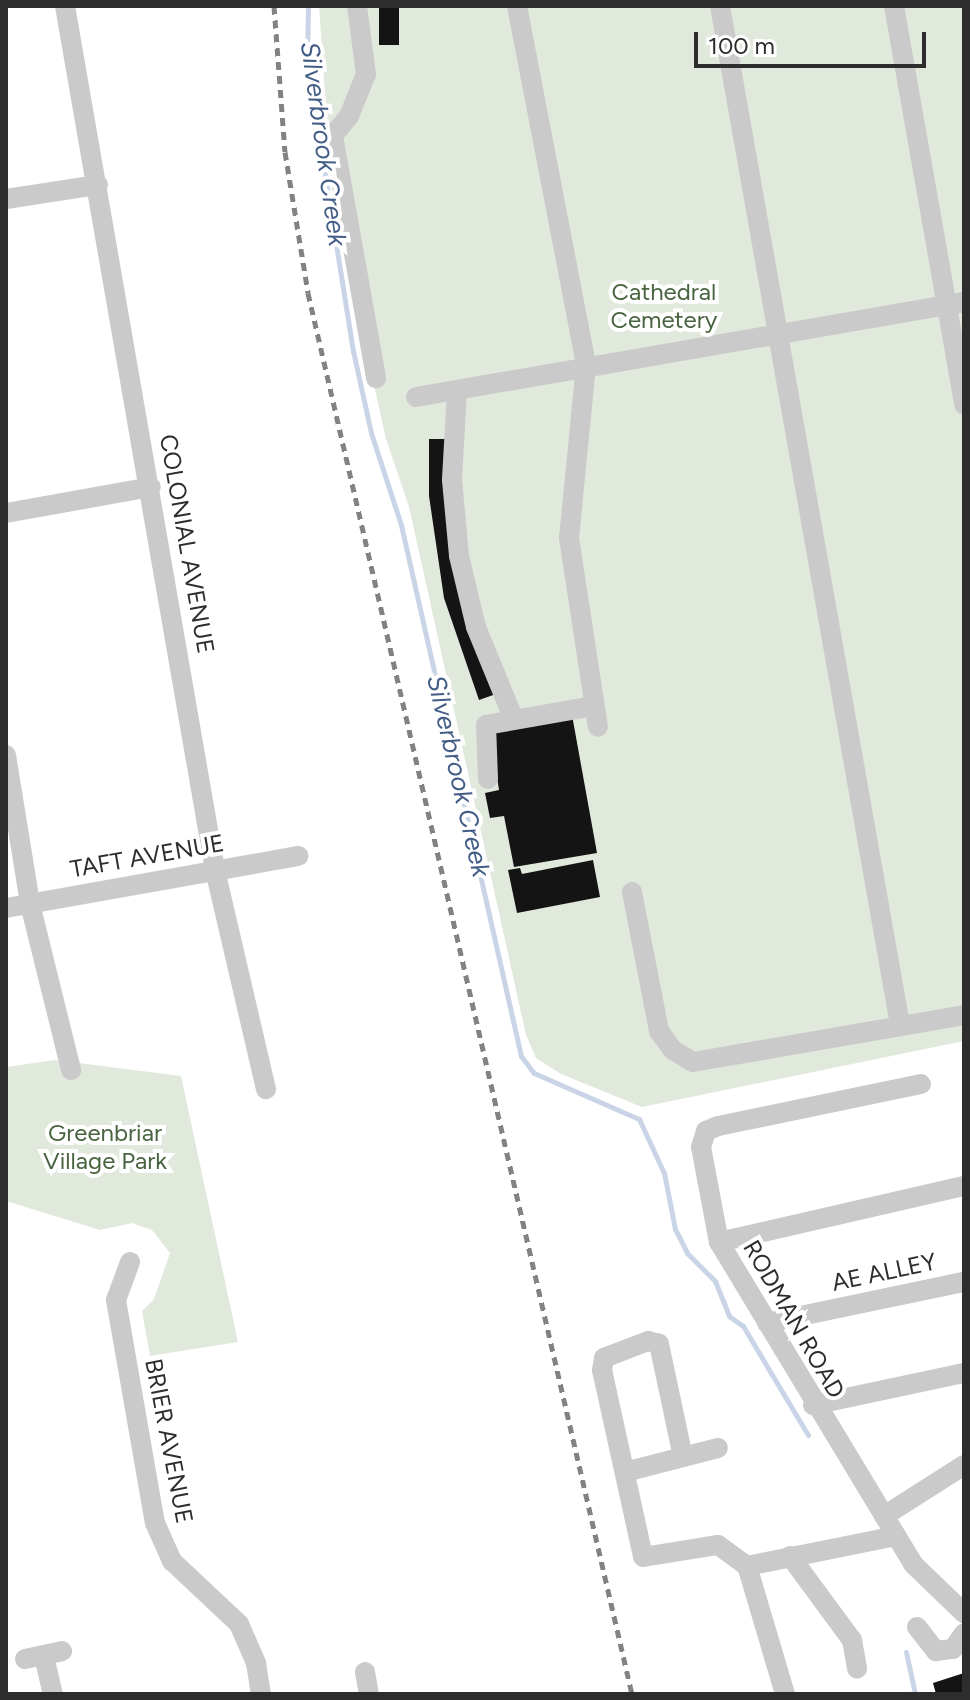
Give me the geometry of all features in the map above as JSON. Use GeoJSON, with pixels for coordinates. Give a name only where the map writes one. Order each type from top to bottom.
{"type":"FeatureCollection","features":[{"type":"Feature","properties":{"kind":"street","name":"COLONIAL AVENUE"},"geometry":{"type":"LineString","coordinates":[[65,6],[151,487],[215,870],[266,1089]]}},
{"type":"Feature","properties":{"kind":"street"},"geometry":{"type":"LineString","coordinates":[[357,6],[366,74],[349,116],[333,136],[376,378]]}},
{"type":"Feature","properties":{"kind":"street"},"geometry":{"type":"LineString","coordinates":[[517,6],[586,365],[569,538],[598,727]]}},
{"type":"Feature","properties":{"kind":"street"},"geometry":{"type":"LineString","coordinates":[[720,6],[900,1025]]}},
{"type":"Feature","properties":{"kind":"street"},"geometry":{"type":"LineString","coordinates":[[894,6],[955,304],[964,405]]}},
{"type":"Feature","properties":{"kind":"street"},"geometry":{"type":"LineString","coordinates":[[6,199],[98,185]]}},
{"type":"Feature","properties":{"kind":"street"},"geometry":{"type":"LineString","coordinates":[[416,397],[586,365],[955,304]]}},
{"type":"Feature","properties":{"kind":"street"},"geometry":{"type":"LineString","coordinates":[[457,390],[452,480],[459,556],[476,627],[513,717]]}},
{"type":"Feature","properties":{"kind":"street"},"geometry":{"type":"LineString","coordinates":[[6,513],[151,487]]}},
{"type":"Feature","properties":{"kind":"street"},"geometry":{"type":"LineString","coordinates":[[488,779],[483,728],[513,717],[594,706]]}},
{"type":"Feature","properties":{"kind":"street"},"geometry":{"type":"LineString","coordinates":[[6,755],[30,904],[71,1070]]}},
{"type":"Feature","properties":{"kind":"street","name":"TAFT AVENUE"},"geometry":{"type":"LineString","coordinates":[[6,908],[298,856]]}},
{"type":"Feature","properties":{"kind":"street"},"geometry":{"type":"LineString","coordinates":[[632,892],[654,1018],[662,1038],[681,1057],[703,1062],[964,1015]]}},
{"type":"Feature","properties":{"kind":"street","name":"RODMAN ROAD"},"geometry":{"type":"LineString","coordinates":[[921,1084],[706,1131],[701,1147],[719,1242],[813,1405],[913,1564],[963,1610]]}},
{"type":"Feature","properties":{"kind":"street"},"geometry":{"type":"LineString","coordinates":[[719,1242],[964,1186]]}},
{"type":"Feature","properties":{"kind":"street","name":"BRIER AVENUE"},"geometry":{"type":"LineString","coordinates":[[130,1262],[116,1300],[155,1523],[172,1561],[239,1624],[256,1663],[261,1694]]}},
{"type":"Feature","properties":{"kind":"street","name":"AE ALLEY"},"geometry":{"type":"LineString","coordinates":[[767,1323],[964,1282]]}},
{"type":"Feature","properties":{"kind":"street"},"geometry":{"type":"LineString","coordinates":[[683,1457],[659,1344],[648,1341],[604,1358],[602,1370],[643,1557],[718,1545],[747,1566],[785,1694]]}},
{"type":"Feature","properties":{"kind":"street"},"geometry":{"type":"LineString","coordinates":[[813,1405],[964,1373]]}},
{"type":"Feature","properties":{"kind":"street"},"geometry":{"type":"LineString","coordinates":[[625,1472],[718,1448]]}},
{"type":"Feature","properties":{"kind":"street"},"geometry":{"type":"LineString","coordinates":[[884,1516],[964,1465]]}},
{"type":"Feature","properties":{"kind":"street"},"geometry":{"type":"LineString","coordinates":[[747,1566],[896,1536]]}},
{"type":"Feature","properties":{"kind":"street"},"geometry":{"type":"LineString","coordinates":[[790,1556],[852,1640],[857,1669]]}},
{"type":"Feature","properties":{"kind":"street"},"geometry":{"type":"LineString","coordinates":[[917,1627],[936,1651],[953,1649],[964,1633]]}},
{"type":"Feature","properties":{"kind":"street"},"geometry":{"type":"LineString","coordinates":[[43,1655],[53,1694]]}},
{"type":"Feature","properties":{"kind":"street"},"geometry":{"type":"LineString","coordinates":[[365,1672],[369,1694]]}},
{"type":"Feature","properties":{"kind":"green space","name":"Cathedral Cemetery"},"geometry":{"type":"Polygon","coordinates":[[[319,6],[964,6],[964,1041],[642,1107],[561,1074],[536,1058],[526,1035],[409,507],[386,439],[366,350],[328,139],[319,6]]]}},
{"type":"Feature","properties":{"kind":"green space","name":"Greenbriar Village Park"},"geometry":{"type":"Polygon","coordinates":[[[55,1060],[181,1076],[238,1342],[150,1356],[142,1311],[154,1299],[170,1253],[152,1230],[132,1223],[100,1230],[6,1201],[6,1067],[55,1060]]]}},
{"type":"Feature","properties":{"kind":"building"},"geometry":{"type":"Polygon","coordinates":[[[379,6],[399,6],[399,45],[379,45],[379,6]]]}},
{"type":"Feature","properties":{"kind":"building"},"geometry":{"type":"Polygon","coordinates":[[[429,439],[446,439],[464,609],[496,694],[479,700],[444,598],[429,496],[429,439]]]}},
{"type":"Feature","properties":{"kind":"building"},"geometry":{"type":"Polygon","coordinates":[[[572,715],[597,853],[514,867],[504,816],[490,818],[485,793],[499,790],[490,731],[572,715]]]}},
{"type":"Feature","properties":{"kind":"building"},"geometry":{"type":"Polygon","coordinates":[[[593,860],[600,897],[517,913],[508,870],[520,868],[522,874],[593,860]]]}},
{"type":"Feature","properties":{"kind":"building"},"geometry":{"type":"Polygon","coordinates":[[[964,1673],[964,1694],[936,1694],[933,1683],[964,1673]]]}},
{"type":"Feature","properties":{"kind":"waterway","name":"Silverbrook Creek"},"geometry":{"type":"LineString","coordinates":[[308,6],[307,61],[353,351],[371,433],[401,525],[521,1056],[534,1073],[639,1119],[664,1173],[675,1229],[687,1253],[715,1281],[729,1316],[743,1326],[808,1435]]}},
{"type":"Feature","properties":{"kind":"waterway","name":"Silverbrook Creek"},"geometry":{"type":"LineString","coordinates":[[906,1652],[915,1694]]}},
{"type":"Feature","properties":{"kind":"railway"},"geometry":{"type":"LineString","coordinates":[[274,6],[285,152],[308,293],[632,1694]]}}]}
